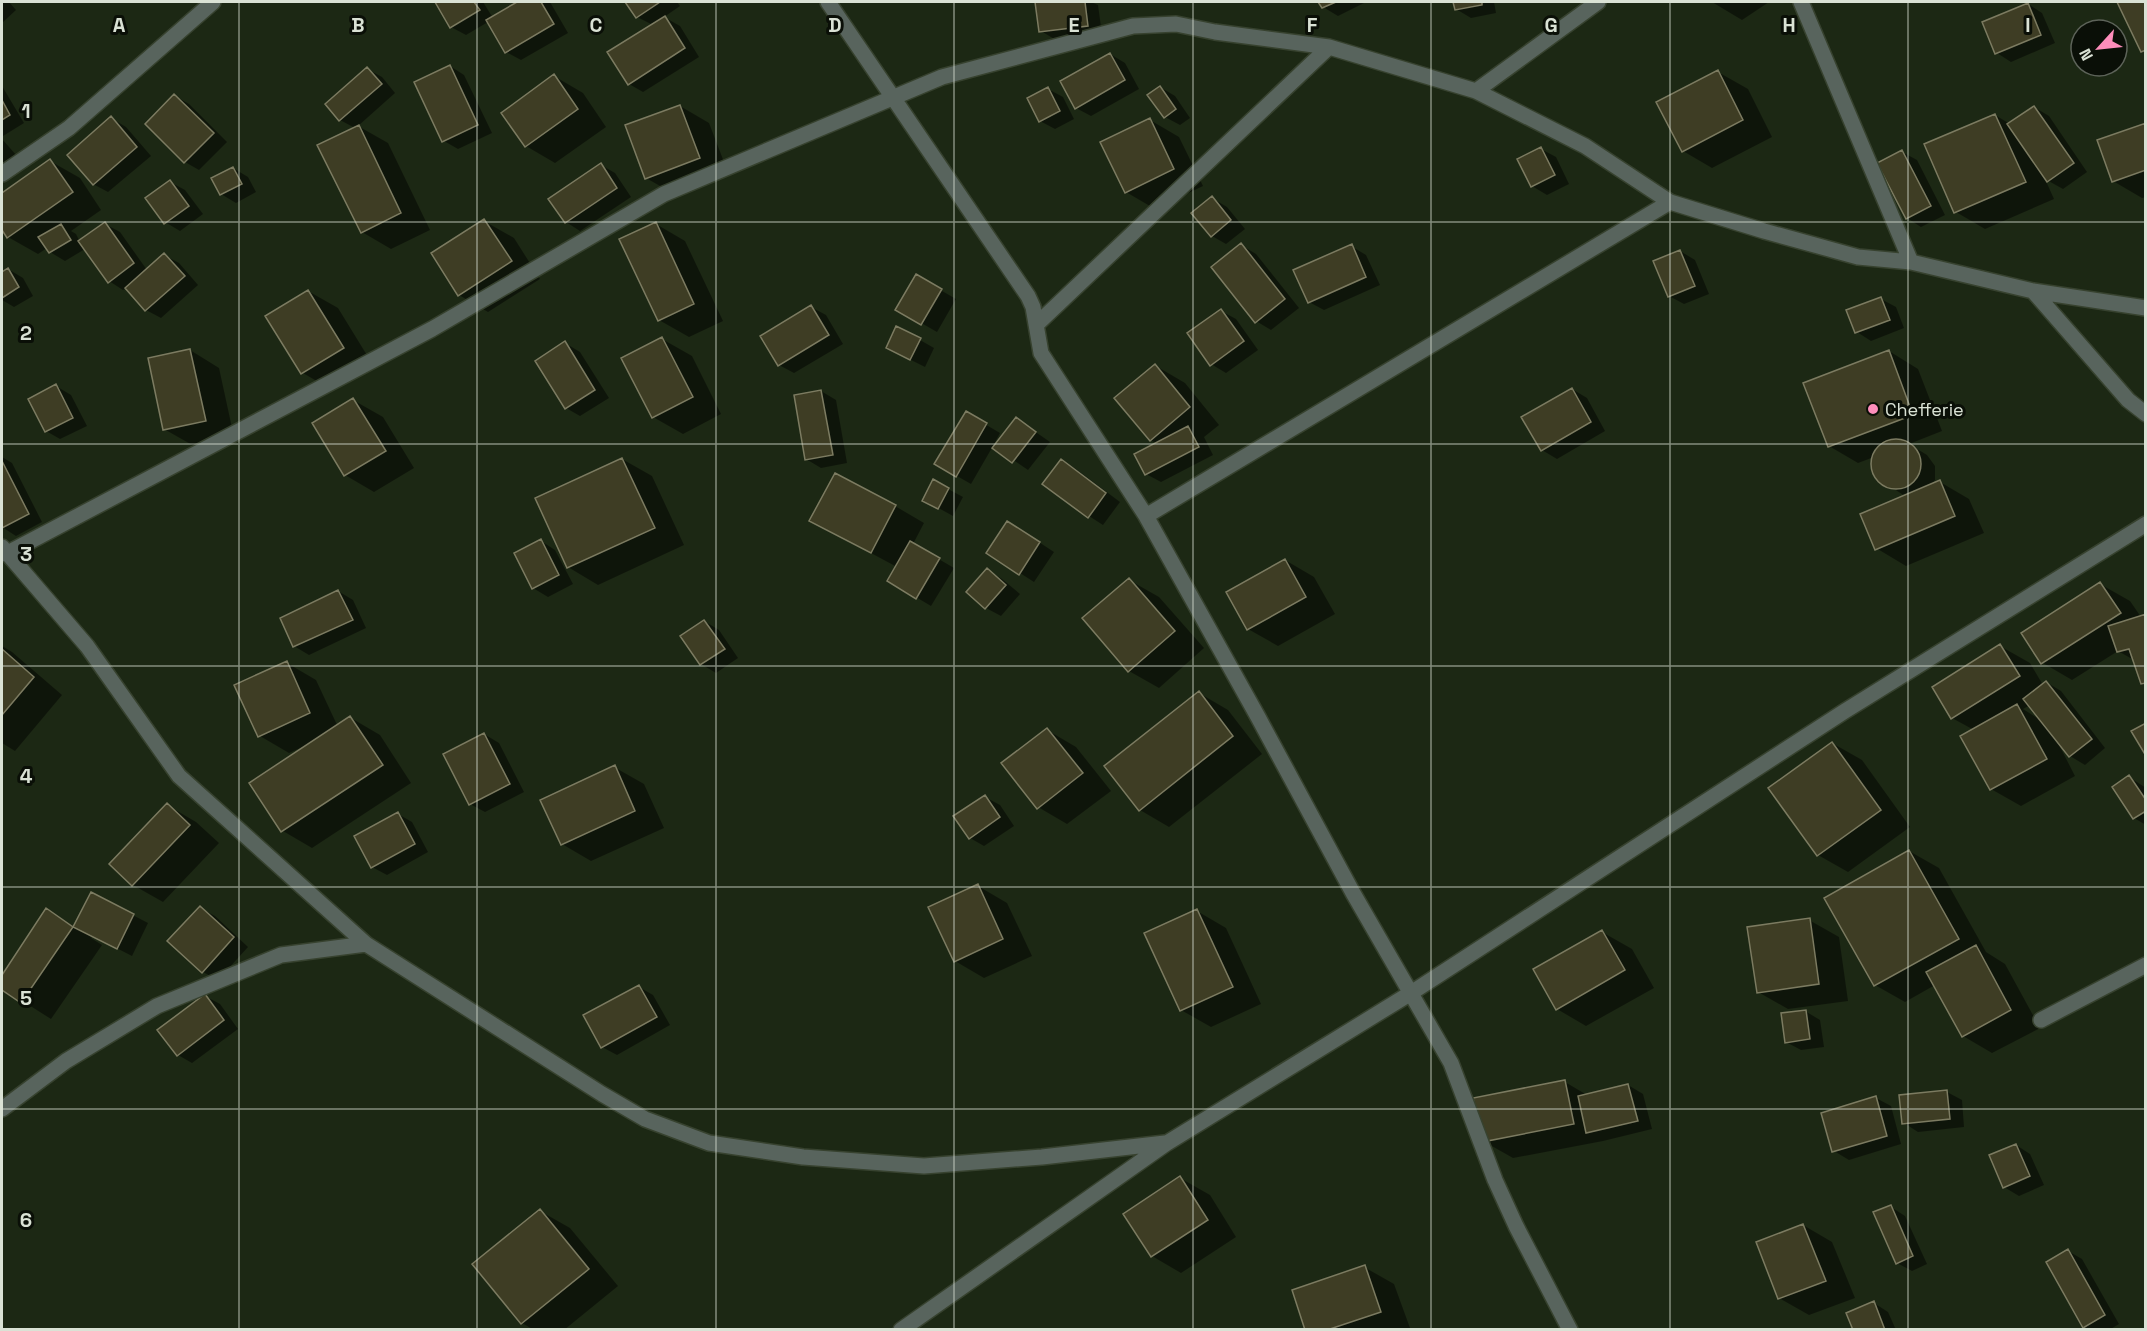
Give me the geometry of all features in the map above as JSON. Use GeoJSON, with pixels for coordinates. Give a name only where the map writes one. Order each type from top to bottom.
{"type":"FeatureCollection","features":[{"type":"Feature","properties":{"kind":"street"},"geometry":{"type":"LineString","coordinates":[[2,174],[69,128],[213,2]]}},
{"type":"Feature","properties":{"kind":"street"},"geometry":{"type":"LineString","coordinates":[[828,2],[1022,285],[1033,308],[1041,354],[1146,516],[1348,882],[1451,1063],[1495,1180],[1516,1226],[1570,1329]]}},
{"type":"Feature","properties":{"kind":"street"},"geometry":{"type":"LineString","coordinates":[[1476,91],[1598,2]]}},
{"type":"Feature","properties":{"kind":"street"},"geometry":{"type":"LineString","coordinates":[[1800,2],[1911,262]]}},
{"type":"Feature","properties":{"kind":"street"},"geometry":{"type":"LineString","coordinates":[[1167,1143],[1042,1157],[924,1166],[803,1157],[709,1143],[636,1114],[366,944],[179,776],[87,646],[4,551],[432,329],[664,194],[942,77],[1133,26],[1176,24],[1215,32],[1329,47],[1476,91],[1585,146],[1671,202],[1858,257],[1911,262],[2033,291],[2145,308]]}},
{"type":"Feature","properties":{"kind":"street"},"geometry":{"type":"LineString","coordinates":[[1036,325],[1329,47]]}},
{"type":"Feature","properties":{"kind":"street"},"geometry":{"type":"LineString","coordinates":[[1146,516],[1671,202]]}},
{"type":"Feature","properties":{"kind":"street"},"geometry":{"type":"LineString","coordinates":[[2033,291],[2128,400],[2145,414]]}},
{"type":"Feature","properties":{"kind":"street"},"geometry":{"type":"LineString","coordinates":[[901,1329],[1167,1143],[1411,993],[1845,711],[2145,524]]}},
{"type":"Feature","properties":{"kind":"street"},"geometry":{"type":"LineString","coordinates":[[2,1109],[66,1061],[157,1006],[281,955],[366,944]]}},
{"type":"Feature","properties":{"kind":"street"},"geometry":{"type":"LineString","coordinates":[[2041,1020],[2145,965]]}},
{"type":"Feature","properties":{"kind":"building"},"geometry":{"type":"Polygon","coordinates":[[[435,2],[474,2],[480,10],[450,28],[435,2]]]}},
{"type":"Feature","properties":{"kind":"building"},"geometry":{"type":"Polygon","coordinates":[[[517,2],[541,2],[554,24],[505,53],[486,20],[517,2]]]}},
{"type":"Feature","properties":{"kind":"building"},"geometry":{"type":"Polygon","coordinates":[[[625,2],[660,2],[636,18],[625,2]]]}},
{"type":"Feature","properties":{"kind":"building"},"geometry":{"type":"Polygon","coordinates":[[[1035,2],[1085,2],[1088,26],[1039,32],[1035,2]]]}},
{"type":"Feature","properties":{"kind":"building"},"geometry":{"type":"Polygon","coordinates":[[[1318,2],[1336,2],[1322,8],[1318,2]]]}},
{"type":"Feature","properties":{"kind":"building"},"geometry":{"type":"Polygon","coordinates":[[[1453,2],[1482,2],[1482,5],[1455,10],[1453,2]]]}},
{"type":"Feature","properties":{"kind":"building"},"geometry":{"type":"Polygon","coordinates":[[[2117,2],[2146,2],[2146,50],[2141,52],[2129,27],[2129,18],[2125,18],[2117,2]]]}},
{"type":"Feature","properties":{"kind":"building"},"geometry":{"type":"Polygon","coordinates":[[[2028,3],[2041,35],[1995,54],[1982,22],[2028,3]]]}},
{"type":"Feature","properties":{"kind":"building"},"geometry":{"type":"Polygon","coordinates":[[[665,16],[685,48],[628,85],[607,52],[665,16]]]}},
{"type":"Feature","properties":{"kind":"building"},"geometry":{"type":"Polygon","coordinates":[[[1110,53],[1125,80],[1075,109],[1060,81],[1110,53]]]}},
{"type":"Feature","properties":{"kind":"building"},"geometry":{"type":"Polygon","coordinates":[[[450,65],[478,125],[442,142],[414,82],[450,65]]]}},
{"type":"Feature","properties":{"kind":"building"},"geometry":{"type":"Polygon","coordinates":[[[367,67],[382,84],[339,121],[325,104],[367,67]]]}},
{"type":"Feature","properties":{"kind":"building"},"geometry":{"type":"Polygon","coordinates":[[[1718,70],[1743,120],[1682,152],[1656,102],[1718,70]]]}},
{"type":"Feature","properties":{"kind":"building"},"geometry":{"type":"Polygon","coordinates":[[[554,74],[578,109],[525,147],[501,113],[554,74]]]}},
{"type":"Feature","properties":{"kind":"building"},"geometry":{"type":"Polygon","coordinates":[[[1160,86],[1176,109],[1164,118],[1147,95],[1160,86]]]}},
{"type":"Feature","properties":{"kind":"building"},"geometry":{"type":"Polygon","coordinates":[[[1048,87],[1060,111],[1039,122],[1027,98],[1048,87]]]}},
{"type":"Feature","properties":{"kind":"building"},"geometry":{"type":"Polygon","coordinates":[[[174,94],[214,133],[184,163],[145,124],[174,94]]]}},
{"type":"Feature","properties":{"kind":"building"},"geometry":{"type":"Polygon","coordinates":[[[2,100],[10,115],[2,120],[2,100]]]}},
{"type":"Feature","properties":{"kind":"building"},"geometry":{"type":"Polygon","coordinates":[[[680,105],[700,158],[645,179],[625,125],[680,105]]]}},
{"type":"Feature","properties":{"kind":"building"},"geometry":{"type":"Polygon","coordinates":[[[2034,106],[2074,163],[2047,182],[2007,124],[2034,106]]]}},
{"type":"Feature","properties":{"kind":"building"},"geometry":{"type":"Polygon","coordinates":[[[1995,114],[2026,182],[1954,213],[1924,144],[1995,114]]]}},
{"type":"Feature","properties":{"kind":"building"},"geometry":{"type":"Polygon","coordinates":[[[111,116],[137,147],[93,185],[67,155],[111,116]]]}},
{"type":"Feature","properties":{"kind":"building"},"geometry":{"type":"Polygon","coordinates":[[[1150,118],[1174,169],[1125,193],[1100,142],[1150,118]]]}},
{"type":"Feature","properties":{"kind":"building"},"geometry":{"type":"Polygon","coordinates":[[[2146,123],[2146,170],[2112,182],[2097,140],[2146,123]]]}},
{"type":"Feature","properties":{"kind":"building"},"geometry":{"type":"Polygon","coordinates":[[[359,125],[401,213],[361,233],[317,145],[359,125]]]}},
{"type":"Feature","properties":{"kind":"building"},"geometry":{"type":"Polygon","coordinates":[[[1541,147],[1555,175],[1531,187],[1517,159],[1541,147]]]}},
{"type":"Feature","properties":{"kind":"building"},"geometry":{"type":"Polygon","coordinates":[[[1902,150],[1931,206],[1906,219],[1877,163],[1902,150]]]}},
{"type":"Feature","properties":{"kind":"building"},"geometry":{"type":"Polygon","coordinates":[[[50,159],[73,192],[7,238],[2,230],[2,193],[50,159]]]}},
{"type":"Feature","properties":{"kind":"building"},"geometry":{"type":"Polygon","coordinates":[[[601,163],[617,188],[565,223],[548,199],[601,163]]]}},
{"type":"Feature","properties":{"kind":"building"},"geometry":{"type":"Polygon","coordinates":[[[233,167],[242,184],[220,195],[211,178],[233,167]]]}},
{"type":"Feature","properties":{"kind":"building"},"geometry":{"type":"Polygon","coordinates":[[[170,180],[189,206],[164,224],[145,198],[170,180]]]}},
{"type":"Feature","properties":{"kind":"building"},"geometry":{"type":"Polygon","coordinates":[[[1212,196],[1231,220],[1211,237],[1191,213],[1212,196]]]}},
{"type":"Feature","properties":{"kind":"building"},"geometry":{"type":"Polygon","coordinates":[[[484,219],[512,261],[458,296],[431,253],[484,219]]]}},
{"type":"Feature","properties":{"kind":"building"},"geometry":{"type":"Polygon","coordinates":[[[105,222],[134,263],[108,283],[78,241],[105,222]]]}},
{"type":"Feature","properties":{"kind":"building"},"geometry":{"type":"Polygon","coordinates":[[[656,222],[694,304],[658,321],[619,239],[656,222]]]}},
{"type":"Feature","properties":{"kind":"building"},"geometry":{"type":"Polygon","coordinates":[[[61,224],[71,240],[49,253],[38,237],[61,224]]]}},
{"type":"Feature","properties":{"kind":"building"},"geometry":{"type":"Polygon","coordinates":[[[1241,243],[1285,299],[1255,323],[1211,267],[1241,243]]]}},
{"type":"Feature","properties":{"kind":"building"},"geometry":{"type":"Polygon","coordinates":[[[1352,244],[1366,277],[1308,303],[1293,270],[1352,244]]]}},
{"type":"Feature","properties":{"kind":"building"},"geometry":{"type":"Polygon","coordinates":[[[1680,250],[1695,286],[1668,297],[1653,261],[1680,250]]]}},
{"type":"Feature","properties":{"kind":"building"},"geometry":{"type":"Polygon","coordinates":[[[164,253],[185,276],[145,311],[125,288],[164,253]]]}},
{"type":"Feature","properties":{"kind":"building"},"geometry":{"type":"Polygon","coordinates":[[[8,268],[19,287],[2,298],[2,272],[8,268]]]}},
{"type":"Feature","properties":{"kind":"building"},"geometry":{"type":"Polygon","coordinates":[[[916,274],[942,289],[921,325],[895,310],[916,274]]]}},
{"type":"Feature","properties":{"kind":"building"},"geometry":{"type":"Polygon","coordinates":[[[308,290],[344,348],[301,374],[265,316],[308,290]]]}},
{"type":"Feature","properties":{"kind":"building"},"geometry":{"type":"Polygon","coordinates":[[[1881,297],[1890,320],[1855,333],[1846,310],[1881,297]]]}},
{"type":"Feature","properties":{"kind":"building"},"geometry":{"type":"Polygon","coordinates":[[[811,305],[829,335],[778,366],[760,336],[811,305]]]}},
{"type":"Feature","properties":{"kind":"building"},"geometry":{"type":"Polygon","coordinates":[[[1221,309],[1244,341],[1210,366],[1187,333],[1221,309]]]}},
{"type":"Feature","properties":{"kind":"building"},"geometry":{"type":"Polygon","coordinates":[[[896,326],[921,338],[910,360],[886,348],[896,326]]]}},
{"type":"Feature","properties":{"kind":"building"},"geometry":{"type":"Polygon","coordinates":[[[662,337],[693,397],[652,418],[621,358],[662,337]]]}},
{"type":"Feature","properties":{"kind":"building"},"geometry":{"type":"Polygon","coordinates":[[[565,341],[595,390],[565,409],[535,361],[565,341]]]}},
{"type":"Feature","properties":{"kind":"building"},"geometry":{"type":"Polygon","coordinates":[[[190,349],[206,421],[163,430],[148,358],[190,349]]]}},
{"type":"Feature","properties":{"kind":"building"},"geometry":{"type":"Polygon","coordinates":[[[1889,350],[1913,415],[1828,447],[1803,383],[1889,350]]]}},
{"type":"Feature","properties":{"kind":"building"},"geometry":{"type":"Polygon","coordinates":[[[1155,364],[1190,407],[1150,441],[1114,398],[1155,364]]]}},
{"type":"Feature","properties":{"kind":"building"},"geometry":{"type":"Polygon","coordinates":[[[56,384],[73,418],[45,432],[28,399],[56,384]]]}},
{"type":"Feature","properties":{"kind":"building"},"geometry":{"type":"Polygon","coordinates":[[[1572,388],[1591,422],[1541,451],[1521,417],[1572,388]]]}},
{"type":"Feature","properties":{"kind":"building"},"geometry":{"type":"Polygon","coordinates":[[[821,390],[833,455],[805,460],[794,395],[821,390]]]}},
{"type":"Feature","properties":{"kind":"building"},"geometry":{"type":"Polygon","coordinates":[[[353,398],[386,451],[344,476],[312,423],[353,398]]]}},
{"type":"Feature","properties":{"kind":"building"},"geometry":{"type":"Polygon","coordinates":[[[966,411],[987,423],[956,477],[934,464],[966,411]]]}},
{"type":"Feature","properties":{"kind":"building"},"geometry":{"type":"Polygon","coordinates":[[[1016,417],[1036,432],[1012,463],[992,448],[1016,417]]]}},
{"type":"Feature","properties":{"kind":"building"},"geometry":{"type":"Polygon","coordinates":[[[1188,426],[1199,447],[1145,475],[1134,454],[1188,426]]]}},
{"type":"Feature","properties":{"kind":"building"},"geometry":{"type":"Polygon","coordinates":[[[1896,439],[1905,441],[1916,450],[1921,464],[1919,473],[1910,484],[1896,489],[1887,487],[1876,478],[1871,464],[1873,455],[1882,444],[1896,439]]]}},
{"type":"Feature","properties":{"kind":"building"},"geometry":{"type":"Polygon","coordinates":[[[622,458],[655,528],[567,568],[535,498],[622,458]]]}},
{"type":"Feature","properties":{"kind":"building"},"geometry":{"type":"Polygon","coordinates":[[[1061,459],[1106,493],[1088,518],[1042,484],[1061,459]]]}},
{"type":"Feature","properties":{"kind":"building"},"geometry":{"type":"Polygon","coordinates":[[[2,461],[29,514],[2,528],[2,461]]]}},
{"type":"Feature","properties":{"kind":"building"},"geometry":{"type":"Polygon","coordinates":[[[835,473],[896,505],[871,553],[809,521],[835,473]]]}},
{"type":"Feature","properties":{"kind":"building"},"geometry":{"type":"Polygon","coordinates":[[[933,479],[949,488],[938,509],[922,501],[933,479]]]}},
{"type":"Feature","properties":{"kind":"building"},"geometry":{"type":"Polygon","coordinates":[[[1940,480],[1955,516],[1875,550],[1860,514],[1940,480]]]}},
{"type":"Feature","properties":{"kind":"building"},"geometry":{"type":"Polygon","coordinates":[[[1007,521],[1040,542],[1019,575],[986,553],[1007,521]]]}},
{"type":"Feature","properties":{"kind":"building"},"geometry":{"type":"Polygon","coordinates":[[[541,539],[559,575],[532,589],[514,553],[541,539]]]}},
{"type":"Feature","properties":{"kind":"building"},"geometry":{"type":"Polygon","coordinates":[[[910,541],[940,558],[916,599],[887,581],[910,541]]]}},
{"type":"Feature","properties":{"kind":"building"},"geometry":{"type":"Polygon","coordinates":[[[1285,559],[1306,597],[1247,630],[1226,592],[1285,559]]]}},
{"type":"Feature","properties":{"kind":"building"},"geometry":{"type":"Polygon","coordinates":[[[987,568],[1006,585],[985,609],[966,592],[987,568]]]}},
{"type":"Feature","properties":{"kind":"building"},"geometry":{"type":"Polygon","coordinates":[[[1129,578],[1175,631],[1128,672],[1082,618],[1129,578]]]}},
{"type":"Feature","properties":{"kind":"building"},"geometry":{"type":"Polygon","coordinates":[[[2100,582],[2121,613],[2041,664],[2021,633],[2100,582]]]}},
{"type":"Feature","properties":{"kind":"building"},"geometry":{"type":"Polygon","coordinates":[[[338,590],[353,620],[293,647],[280,618],[338,590]]]}},
{"type":"Feature","properties":{"kind":"building"},"geometry":{"type":"Polygon","coordinates":[[[2146,614],[2146,683],[2141,684],[2129,649],[2117,652],[2108,626],[2146,614]]]}},
{"type":"Feature","properties":{"kind":"building"},"geometry":{"type":"Polygon","coordinates":[[[704,620],[725,649],[700,665],[680,636],[704,620]]]}},
{"type":"Feature","properties":{"kind":"building"},"geometry":{"type":"Polygon","coordinates":[[[2000,644],[2020,676],[1951,719],[1932,687],[2000,644]]]}},
{"type":"Feature","properties":{"kind":"building"},"geometry":{"type":"Polygon","coordinates":[[[2,649],[34,677],[2,715],[2,649]]]}},
{"type":"Feature","properties":{"kind":"building"},"geometry":{"type":"Polygon","coordinates":[[[287,661],[310,713],[258,737],[234,685],[287,661]]]}},
{"type":"Feature","properties":{"kind":"building"},"geometry":{"type":"Polygon","coordinates":[[[2046,681],[2092,739],[2069,757],[2023,699],[2046,681]]]}},
{"type":"Feature","properties":{"kind":"building"},"geometry":{"type":"Polygon","coordinates":[[[1199,691],[1233,736],[1139,811],[1104,766],[1199,691]]]}},
{"type":"Feature","properties":{"kind":"building"},"geometry":{"type":"Polygon","coordinates":[[[2017,704],[2047,759],[1990,790],[1960,736],[2017,704]]]}},
{"type":"Feature","properties":{"kind":"building"},"geometry":{"type":"Polygon","coordinates":[[[350,716],[383,765],[281,832],[249,783],[350,716]]]}},
{"type":"Feature","properties":{"kind":"building"},"geometry":{"type":"Polygon","coordinates":[[[2146,723],[2146,756],[2131,731],[2146,723]]]}},
{"type":"Feature","properties":{"kind":"building"},"geometry":{"type":"Polygon","coordinates":[[[1047,728],[1083,773],[1037,809],[1001,763],[1047,728]]]}},
{"type":"Feature","properties":{"kind":"building"},"geometry":{"type":"Polygon","coordinates":[[[484,733],[510,784],[469,805],[443,754],[484,733]]]}},
{"type":"Feature","properties":{"kind":"building"},"geometry":{"type":"Polygon","coordinates":[[[1832,742],[1881,810],[1817,856],[1768,788],[1832,742]]]}},
{"type":"Feature","properties":{"kind":"building"},"geometry":{"type":"Polygon","coordinates":[[[615,765],[635,811],[561,845],[540,800],[615,765]]]}},
{"type":"Feature","properties":{"kind":"building"},"geometry":{"type":"Polygon","coordinates":[[[2129,775],[2146,800],[2146,811],[2133,819],[2112,787],[2129,775]]]}},
{"type":"Feature","properties":{"kind":"building"},"geometry":{"type":"Polygon","coordinates":[[[985,795],[1000,817],[969,839],[953,816],[985,795]]]}},
{"type":"Feature","properties":{"kind":"building"},"geometry":{"type":"Polygon","coordinates":[[[167,803],[190,825],[132,886],[109,864],[167,803]]]}},
{"type":"Feature","properties":{"kind":"building"},"geometry":{"type":"Polygon","coordinates":[[[398,812],[415,844],[371,868],[354,836],[398,812]]]}},
{"type":"Feature","properties":{"kind":"building"},"geometry":{"type":"Polygon","coordinates":[[[1909,850],[1959,939],[1874,986],[1824,898],[1909,850]]]}},
{"type":"Feature","properties":{"kind":"building"},"geometry":{"type":"Polygon","coordinates":[[[978,884],[1003,939],[954,962],[928,907],[978,884]]]}},
{"type":"Feature","properties":{"kind":"building"},"geometry":{"type":"Polygon","coordinates":[[[91,892],[134,914],[117,949],[73,927],[91,892]]]}},
{"type":"Feature","properties":{"kind":"building"},"geometry":{"type":"Polygon","coordinates":[[[200,906],[234,937],[202,973],[167,941],[200,906]]]}},
{"type":"Feature","properties":{"kind":"building"},"geometry":{"type":"Polygon","coordinates":[[[46,908],[73,927],[21,1003],[2,990],[2,975],[46,908]]]}},
{"type":"Feature","properties":{"kind":"building"},"geometry":{"type":"Polygon","coordinates":[[[1197,909],[1233,987],[1180,1011],[1144,933],[1197,909]]]}},
{"type":"Feature","properties":{"kind":"building"},"geometry":{"type":"Polygon","coordinates":[[[1810,918],[1819,984],[1757,993],[1747,927],[1810,918]]]}},
{"type":"Feature","properties":{"kind":"building"},"geometry":{"type":"Polygon","coordinates":[[[1602,930],[1625,970],[1556,1010],[1533,969],[1602,930]]]}},
{"type":"Feature","properties":{"kind":"building"},"geometry":{"type":"Polygon","coordinates":[[[1976,945],[2011,1010],[1962,1037],[1926,972],[1976,945]]]}},
{"type":"Feature","properties":{"kind":"building"},"geometry":{"type":"Polygon","coordinates":[[[639,985],[657,1017],[601,1048],[583,1015],[639,985]]]}},
{"type":"Feature","properties":{"kind":"building"},"geometry":{"type":"Polygon","coordinates":[[[205,994],[224,1020],[177,1056],[157,1030],[205,994]]]}},
{"type":"Feature","properties":{"kind":"building"},"geometry":{"type":"Polygon","coordinates":[[[1806,1010],[1810,1039],[1785,1043],[1781,1013],[1806,1010]]]}},
{"type":"Feature","properties":{"kind":"building"},"geometry":{"type":"Polygon","coordinates":[[[1565,1080],[1574,1124],[1482,1142],[1473,1098],[1565,1080]]]}},
{"type":"Feature","properties":{"kind":"building"},"geometry":{"type":"Polygon","coordinates":[[[1628,1084],[1638,1121],[1586,1133],[1578,1096],[1628,1084]]]}},
{"type":"Feature","properties":{"kind":"building"},"geometry":{"type":"Polygon","coordinates":[[[1947,1090],[1950,1119],[1902,1124],[1899,1095],[1947,1090]]]}},
{"type":"Feature","properties":{"kind":"building"},"geometry":{"type":"Polygon","coordinates":[[[1876,1096],[1887,1136],[1832,1152],[1821,1113],[1876,1096]]]}},
{"type":"Feature","properties":{"kind":"building"},"geometry":{"type":"Polygon","coordinates":[[[2016,1144],[2030,1176],[2003,1188],[1989,1155],[2016,1144]]]}},
{"type":"Feature","properties":{"kind":"building"},"geometry":{"type":"Polygon","coordinates":[[[1180,1176],[1208,1220],[1151,1257],[1123,1214],[1180,1176]]]}},
{"type":"Feature","properties":{"kind":"building"},"geometry":{"type":"Polygon","coordinates":[[[1891,1205],[1913,1256],[1896,1264],[1873,1212],[1891,1205]]]}},
{"type":"Feature","properties":{"kind":"building"},"geometry":{"type":"Polygon","coordinates":[[[540,1209],[589,1269],[521,1324],[472,1264],[540,1209]]]}},
{"type":"Feature","properties":{"kind":"building"},"geometry":{"type":"Polygon","coordinates":[[[1803,1224],[1826,1281],[1778,1299],[1756,1242],[1803,1224]]]}},
{"type":"Feature","properties":{"kind":"building"},"geometry":{"type":"Polygon","coordinates":[[[2068,1249],[2105,1315],[2083,1328],[2046,1262],[2068,1249]]]}},
{"type":"Feature","properties":{"kind":"building"},"geometry":{"type":"Polygon","coordinates":[[[1365,1265],[1381,1312],[1327,1330],[1305,1330],[1292,1290],[1365,1265]]]}},
{"type":"Feature","properties":{"kind":"building"},"geometry":{"type":"Polygon","coordinates":[[[1874,1301],[1885,1330],[1853,1330],[1846,1313],[1874,1301]]]}},
{"type":"Feature","properties":{"kind":"place","name":"Chefferie"},"geometry":{"type":"Point","coordinates":[1873,409]}}]}
